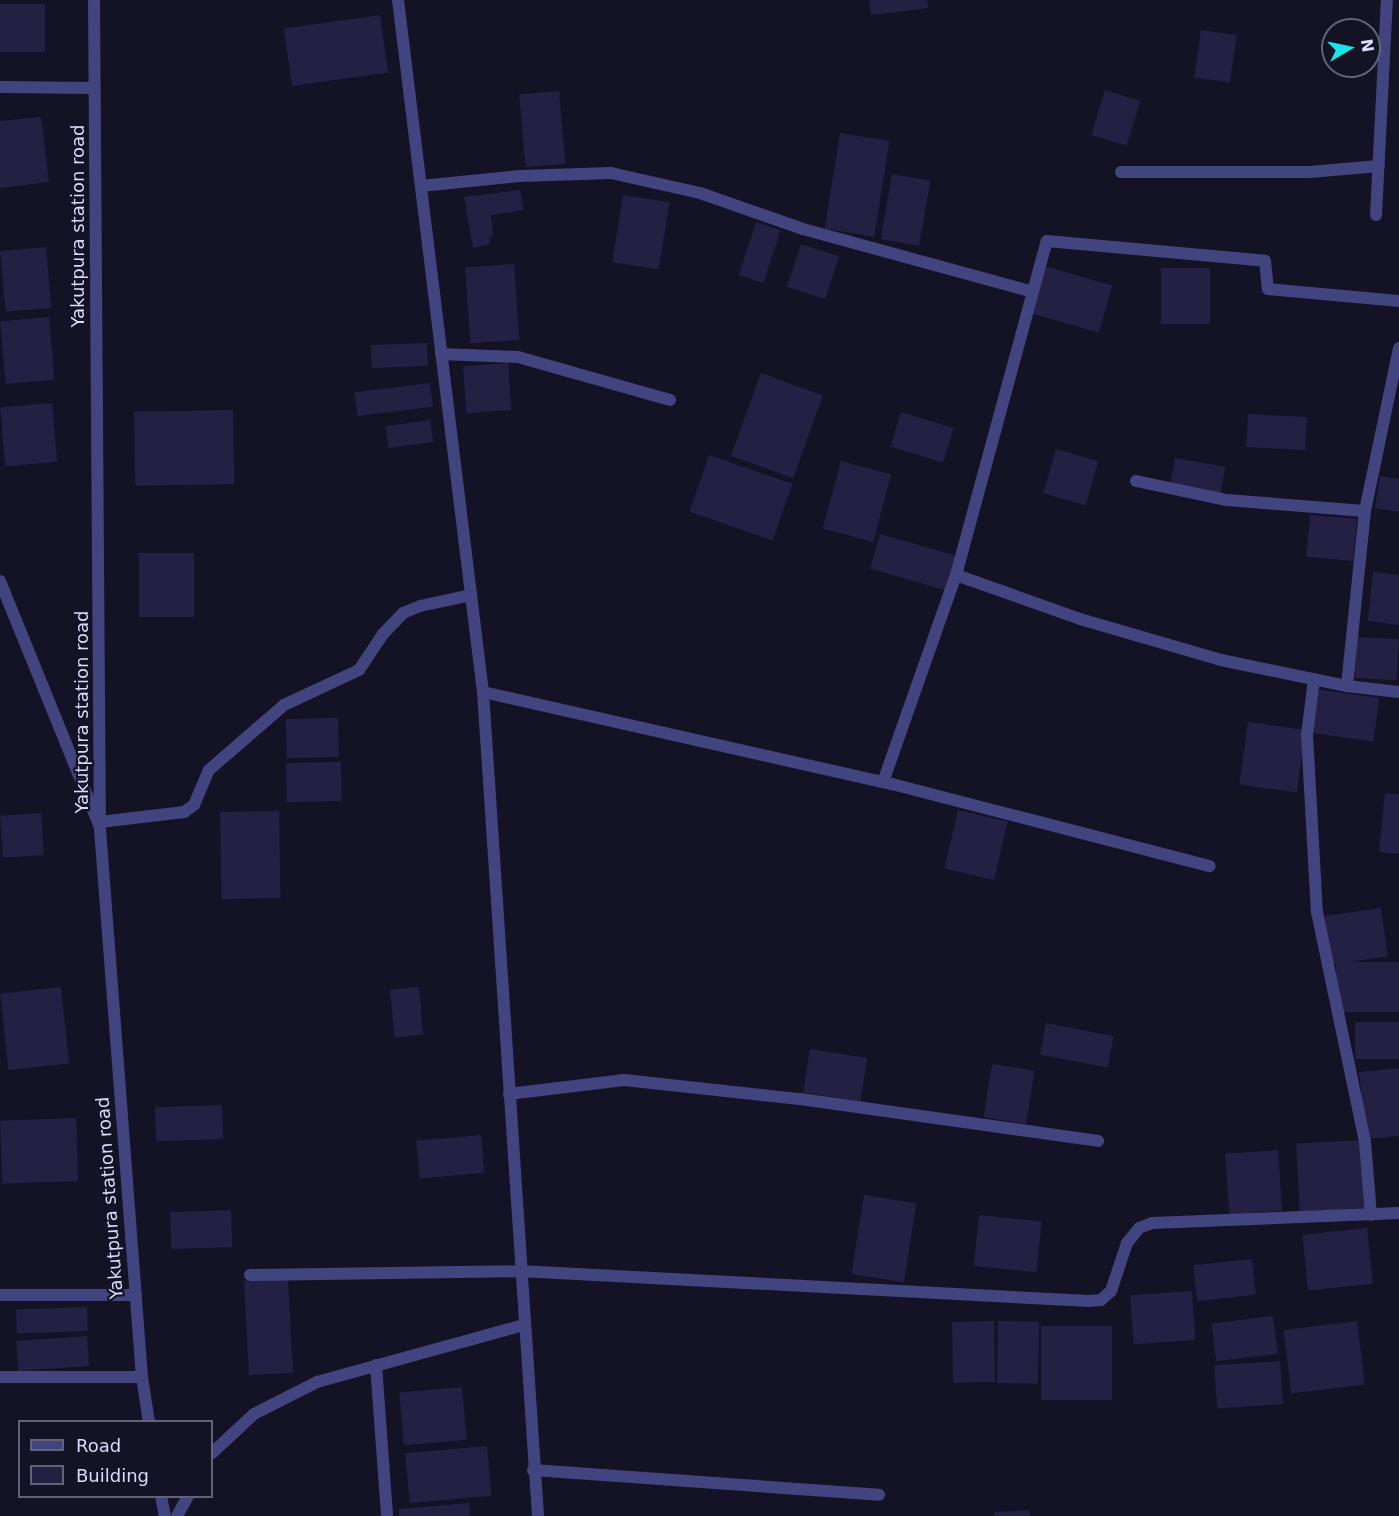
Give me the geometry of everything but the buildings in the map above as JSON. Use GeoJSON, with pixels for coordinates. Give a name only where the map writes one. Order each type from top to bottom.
{"type":"FeatureCollection","features":[{"type":"Feature","properties":{"kind":"street","name":"Yakutpura station road"},"geometry":{"type":"LineString","coordinates":[[93,0],[100,826],[142,1377],[149,1420]]}},
{"type":"Feature","properties":{"kind":"street"},"geometry":{"type":"LineString","coordinates":[[398,0],[483,692],[533,1470],[538,1516]]}},
{"type":"Feature","properties":{"kind":"street"},"geometry":{"type":"LineString","coordinates":[[1376,215],[1387,0]]}},
{"type":"Feature","properties":{"kind":"street"},"geometry":{"type":"LineString","coordinates":[[0,87],[94,88]]}},
{"type":"Feature","properties":{"kind":"street"},"geometry":{"type":"LineString","coordinates":[[1121,172],[1310,172],[1379,166]]}},
{"type":"Feature","properties":{"kind":"street"},"geometry":{"type":"LineString","coordinates":[[421,186],[520,176],[611,173],[700,193],[824,235],[1033,292]]}},
{"type":"Feature","properties":{"kind":"street"},"geometry":{"type":"LineString","coordinates":[[884,782],[956,575],[1047,241],[1265,261],[1268,289],[1399,301]]}},
{"type":"Feature","properties":{"kind":"street"},"geometry":{"type":"LineString","coordinates":[[1347,686],[1365,511],[1399,348]]}},
{"type":"Feature","properties":{"kind":"street"},"geometry":{"type":"LineString","coordinates":[[441,354],[518,357],[670,400]]}},
{"type":"Feature","properties":{"kind":"street"},"geometry":{"type":"LineString","coordinates":[[1136,481],[1227,500],[1365,511]]}},
{"type":"Feature","properties":{"kind":"street"},"geometry":{"type":"LineString","coordinates":[[956,575],[1080,619],[1221,660],[1347,686],[1399,692]]}},
{"type":"Feature","properties":{"kind":"street"},"geometry":{"type":"LineString","coordinates":[[0,581],[100,826],[184,812],[194,805],[209,770],[284,705],[359,670],[384,634],[403,613],[420,606],[471,596]]}},
{"type":"Feature","properties":{"kind":"street"},"geometry":{"type":"LineString","coordinates":[[1314,679],[1306,735],[1317,912],[1365,1142],[1371,1215]]}},
{"type":"Feature","properties":{"kind":"street"},"geometry":{"type":"LineString","coordinates":[[483,692],[884,782],[1210,866]]}},
{"type":"Feature","properties":{"kind":"street"},"geometry":{"type":"LineString","coordinates":[[509,1094],[624,1080],[800,1099],[1098,1141]]}},
{"type":"Feature","properties":{"kind":"street"},"geometry":{"type":"LineString","coordinates":[[250,1275],[520,1271],[1089,1301],[1101,1300],[1111,1291],[1127,1243],[1139,1228],[1152,1223],[1399,1213]]}},
{"type":"Feature","properties":{"kind":"street"},"geometry":{"type":"LineString","coordinates":[[0,1295],[136,1295]]}},
{"type":"Feature","properties":{"kind":"street"},"geometry":{"type":"LineString","coordinates":[[213,1452],[254,1414],[317,1382],[524,1325]]}},
{"type":"Feature","properties":{"kind":"street"},"geometry":{"type":"LineString","coordinates":[[376,1365],[387,1516]]}},
{"type":"Feature","properties":{"kind":"street"},"geometry":{"type":"LineString","coordinates":[[0,1377],[142,1377]]}},
{"type":"Feature","properties":{"kind":"street"},"geometry":{"type":"LineString","coordinates":[[533,1470],[879,1495]]}},
{"type":"Feature","properties":{"kind":"street"},"geometry":{"type":"LineString","coordinates":[[161,1498],[165,1516]]}},
{"type":"Feature","properties":{"kind":"street"},"geometry":{"type":"LineString","coordinates":[[177,1516],[187,1498]]}}]}
